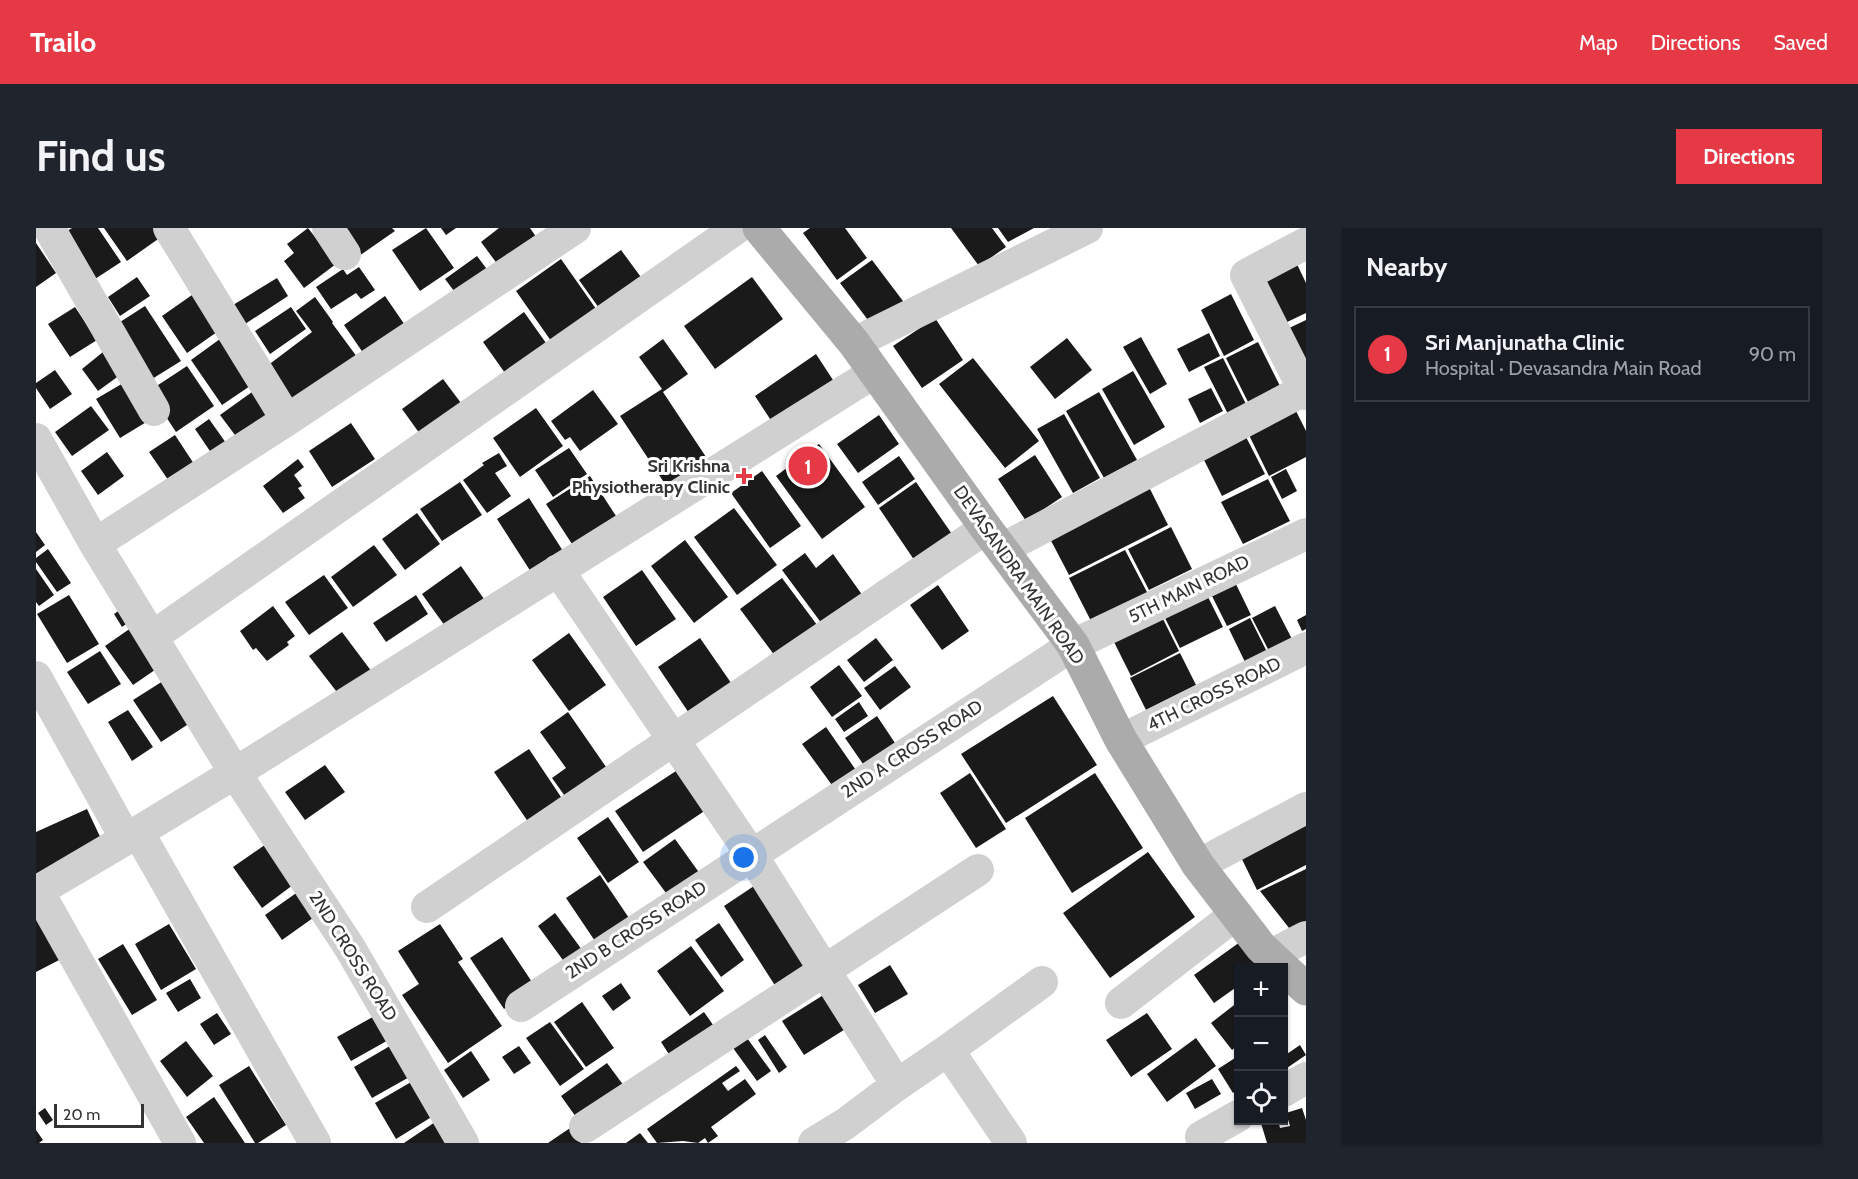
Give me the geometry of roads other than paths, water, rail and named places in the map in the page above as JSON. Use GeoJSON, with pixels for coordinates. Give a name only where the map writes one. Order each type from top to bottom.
{"type":"FeatureCollection","features":[{"type":"Feature","properties":{"kind":"main road","name":"DEVASANDRA MAIN ROAD"},"geometry":{"type":"LineString","coordinates":[[759,229],[854,343],[863,379],[994,539],[1073,645],[1121,740],[1198,865],[1261,947],[1306,989]]}},
{"type":"Feature","properties":{"kind":"street"},"geometry":{"type":"LineString","coordinates":[[49,228],[154,410]]}},
{"type":"Feature","properties":{"kind":"street"},"geometry":{"type":"LineString","coordinates":[[169,228],[287,420]]}},
{"type":"Feature","properties":{"kind":"street"},"geometry":{"type":"LineString","coordinates":[[328,228],[345,254]]}},
{"type":"Feature","properties":{"kind":"street"},"geometry":{"type":"LineString","coordinates":[[95,544],[287,420],[575,228]]}},
{"type":"Feature","properties":{"kind":"street"},"geometry":{"type":"LineString","coordinates":[[854,343],[1087,228]]}},
{"type":"Feature","properties":{"kind":"street"},"geometry":{"type":"LineString","coordinates":[[152,637],[759,229]]}},
{"type":"Feature","properties":{"kind":"street"},"geometry":{"type":"LineString","coordinates":[[427,907],[994,539],[1305,391],[1246,274],[1306,243]]}},
{"type":"Feature","properties":{"kind":"street"},"geometry":{"type":"LineString","coordinates":[[180,1143],[37,891],[235,773],[863,379]]}},
{"type":"Feature","properties":{"kind":"street","name":"2ND CROSS ROAD"},"geometry":{"type":"LineString","coordinates":[[36,439],[95,544],[235,773],[350,948],[463,1143]]}},
{"type":"Feature","properties":{"kind":"street","name":"5TH MAIN ROAD"},"geometry":{"type":"LineString","coordinates":[[1073,645],[1306,534]]}},
{"type":"Feature","properties":{"kind":"street"},"geometry":{"type":"LineString","coordinates":[[558,570],[751,854],[897,1085]]}},
{"type":"Feature","properties":{"kind":"street","name":"2ND A CROSS ROAD"},"geometry":{"type":"LineString","coordinates":[[751,854],[1073,645]]}},
{"type":"Feature","properties":{"kind":"street","name":"4TH CROSS ROAD"},"geometry":{"type":"LineString","coordinates":[[1121,740],[1306,648]]}},
{"type":"Feature","properties":{"kind":"street"},"geometry":{"type":"LineString","coordinates":[[36,677],[315,1143]]}},
{"type":"Feature","properties":{"kind":"street"},"geometry":{"type":"LineString","coordinates":[[1198,865],[1306,808]]}},
{"type":"Feature","properties":{"kind":"street","name":"2ND B CROSS ROAD"},"geometry":{"type":"LineString","coordinates":[[521,1006],[751,854]]}},
{"type":"Feature","properties":{"kind":"street"},"geometry":{"type":"LineString","coordinates":[[585,1128],[978,870]]}},
{"type":"Feature","properties":{"kind":"street"},"geometry":{"type":"LineString","coordinates":[[1121,1003],[1236,914]]}},
{"type":"Feature","properties":{"kind":"street"},"geometry":{"type":"LineString","coordinates":[[1271,955],[1306,937]]}},
{"type":"Feature","properties":{"kind":"street"},"geometry":{"type":"LineString","coordinates":[[814,1143],[852,1133],[897,1085],[1042,982]]}},
{"type":"Feature","properties":{"kind":"street"},"geometry":{"type":"LineString","coordinates":[[948,1050],[1011,1143]]}},
{"type":"Feature","properties":{"kind":"street"},"geometry":{"type":"LineString","coordinates":[[1288,1089],[1306,1078]]}},
{"type":"Feature","properties":{"kind":"street"},"geometry":{"type":"LineString","coordinates":[[1201,1137],[1234,1119]]}},
{"type":"Feature","properties":{"kind":"place","name":"Sri Manjunatha Clinic"},"geometry":{"type":"Point","coordinates":[808,466]}},
{"type":"Feature","properties":{"kind":"place","name":"Sri Krishna Physiotherapy Clinic"},"geometry":{"type":"Point","coordinates":[744,476]}}]}
